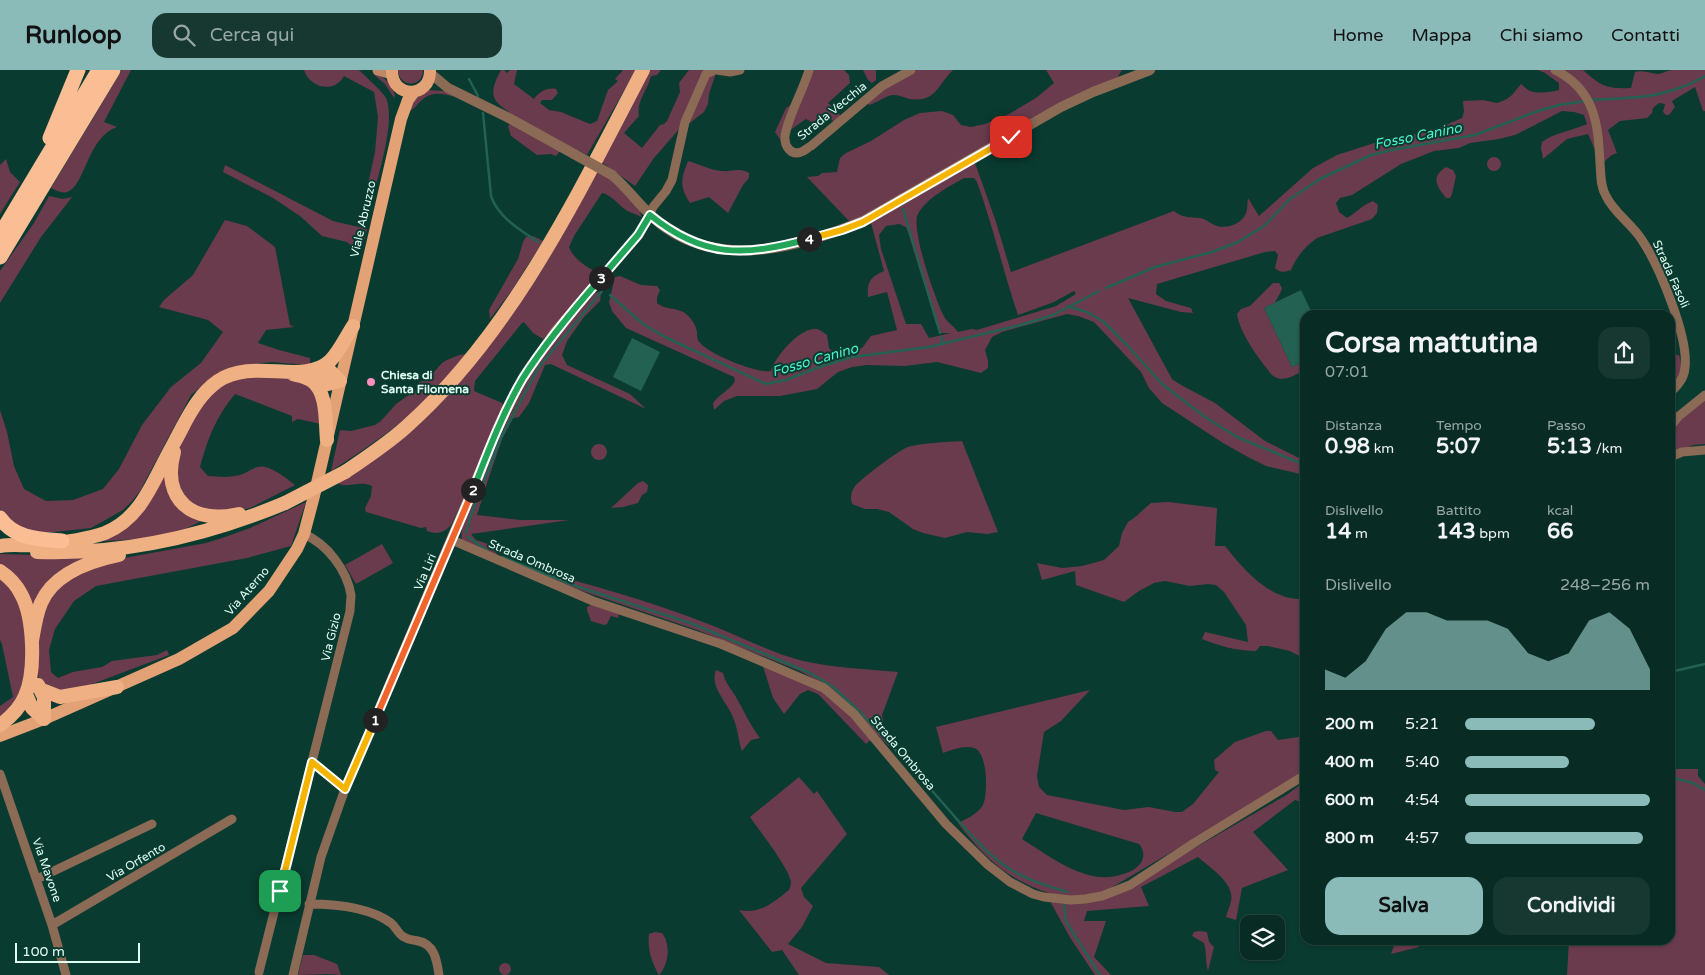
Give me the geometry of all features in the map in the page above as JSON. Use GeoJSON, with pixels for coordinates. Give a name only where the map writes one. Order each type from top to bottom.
{"type":"FeatureCollection","features":[{"type":"Feature","properties":{"kind":"highway"},"geometry":{"type":"LineString","coordinates":[[18,204],[78,70]]}},
{"type":"Feature","properties":{"kind":"highway"},"geometry":{"type":"LineString","coordinates":[[0,235],[99,70]]}},
{"type":"Feature","properties":{"kind":"highway"},"geometry":{"type":"LineString","coordinates":[[0,257],[113,70]]}},
{"type":"Feature","properties":{"kind":"highway"},"geometry":{"type":"LineString","coordinates":[[0,550],[66,552],[120,548],[160,543],[209,531],[285,503],[345,472],[387,442],[424,410],[459,372],[493,329],[553,235],[642,70]]}},
{"type":"Feature","properties":{"kind":"highway"},"geometry":{"type":"LineString","coordinates":[[320,368],[332,358],[353,326]]}},
{"type":"Feature","properties":{"kind":"highway"},"geometry":{"type":"LineString","coordinates":[[0,546],[38,545],[92,537],[114,528],[128,519],[140,507],[197,403],[210,388],[226,377],[247,370],[288,372],[320,368],[330,371],[340,381]]}},
{"type":"Feature","properties":{"kind":"highway"},"geometry":{"type":"LineString","coordinates":[[288,372],[328,384],[340,381]]}},
{"type":"Feature","properties":{"kind":"highway"},"geometry":{"type":"LineString","coordinates":[[311,380],[320,391],[327,440]]}},
{"type":"Feature","properties":{"kind":"highway"},"geometry":{"type":"LineString","coordinates":[[179,434],[170,476],[177,496],[186,506],[200,514],[217,518],[272,509]]}},
{"type":"Feature","properties":{"kind":"highway"},"geometry":{"type":"LineString","coordinates":[[0,518],[9,528],[20,535],[34,539],[62,541]]}},
{"type":"Feature","properties":{"kind":"highway"},"geometry":{"type":"LineString","coordinates":[[0,725],[19,707],[26,694],[36,621],[42,602],[56,583],[73,571],[96,561],[193,543],[209,531]]}},
{"type":"Feature","properties":{"kind":"highway"},"geometry":{"type":"LineString","coordinates":[[0,571],[10,579],[22,594],[29,619],[32,641]]}},
{"type":"Feature","properties":{"kind":"highway"},"geometry":{"type":"LineString","coordinates":[[31,668],[42,690],[45,705],[44,719]]}},
{"type":"Feature","properties":{"kind":"highway"},"geometry":{"type":"LineString","coordinates":[[42,690],[60,696],[117,687]]}},
{"type":"Feature","properties":{"kind":"highway"},"geometry":{"type":"LineString","coordinates":[[26,694],[32,708],[44,719]]}},
{"type":"Feature","properties":{"kind":"main road"},"geometry":{"type":"LineString","coordinates":[[378,70],[392,72],[395,84],[408,92],[421,89],[429,75]]}},
{"type":"Feature","properties":{"kind":"main road","name":"Viale Abruzzo"},"geometry":{"type":"LineString","coordinates":[[399,88],[401,119]]}},
{"type":"Feature","properties":{"kind":"main road","name":"Viale Abruzzo"},"geometry":{"type":"LineString","coordinates":[[353,326],[401,119],[408,100],[414,92]]}},
{"type":"Feature","properties":{"kind":"main road","name":"Via Aterno"},"geometry":{"type":"LineString","coordinates":[[0,736],[44,719],[179,659],[233,628],[269,591],[298,549],[304,534],[353,326]]}},
{"type":"Feature","properties":{"kind":"street"},"geometry":{"type":"LineString","coordinates":[[650,215],[653,207],[672,180],[680,140],[706,74],[716,70],[730,72],[740,70]]}},
{"type":"Feature","properties":{"kind":"street","name":"Strada Vecchia"},"geometry":{"type":"LineString","coordinates":[[809,70],[785,135],[787,147],[790,151],[796,153],[811,146],[882,86],[911,70]]}},
{"type":"Feature","properties":{"kind":"street"},"geometry":{"type":"LineString","coordinates":[[429,75],[448,88],[507,117],[612,174],[650,215],[666,228],[691,241],[715,249],[742,252],[789,244],[842,230],[884,211],[1061,108],[1093,92],[1150,70]]}},
{"type":"Feature","properties":{"kind":"street","name":"Strada Fasoli"},"geometry":{"type":"LineString","coordinates":[[1555,70],[1578,87],[1595,114],[1602,189],[1610,203],[1643,241],[1673,310]]}},
{"type":"Feature","properties":{"kind":"street","name":"Via Liri"},"geometry":{"type":"LineString","coordinates":[[293,975],[321,857],[345,789],[494,438],[522,380],[554,332],[638,235],[650,215]]}},
{"type":"Feature","properties":{"kind":"street","name":"Strada Fasoli"},"geometry":{"type":"LineString","coordinates":[[1675,315],[1686,360],[1683,376],[1675,388]]}},
{"type":"Feature","properties":{"kind":"street"},"geometry":{"type":"LineString","coordinates":[[1675,421],[1705,395]]}},
{"type":"Feature","properties":{"kind":"street"},"geometry":{"type":"LineString","coordinates":[[1675,455],[1682,452],[1705,450]]}},
{"type":"Feature","properties":{"kind":"street","name":"Via Gizio"},"geometry":{"type":"LineString","coordinates":[[258,972],[350,611],[351,596],[348,584],[332,554],[313,538],[304,534]]}},
{"type":"Feature","properties":{"kind":"street","name":"Strada Ombrosa"},"geometry":{"type":"LineString","coordinates":[[452,540],[593,601],[721,644],[824,688],[854,714],[946,824],[1010,882],[1033,894],[1071,900],[1085,899],[1102,896],[1130,885],[1300,778]]}},
{"type":"Feature","properties":{"kind":"street"},"geometry":{"type":"LineString","coordinates":[[312,762],[345,789]]}},
{"type":"Feature","properties":{"kind":"street","name":"Via Mavone"},"geometry":{"type":"LineString","coordinates":[[0,774],[37,879],[66,975]]}},
{"type":"Feature","properties":{"kind":"street","name":"Via Orfento"},"geometry":{"type":"LineString","coordinates":[[52,925],[232,819]]}},
{"type":"Feature","properties":{"kind":"street"},"geometry":{"type":"LineString","coordinates":[[37,879],[152,824]]}},
{"type":"Feature","properties":{"kind":"street"},"geometry":{"type":"LineString","coordinates":[[309,904],[348,907],[370,913],[391,923],[402,936],[412,941],[419,941],[433,952],[439,975]]}},
{"type":"Feature","properties":{"kind":"shaded area"},"geometry":{"type":"Polygon","coordinates":[[[122,70],[131,70],[104,122],[117,127],[107,132],[99,141],[73,188],[67,192],[59,192],[51,188],[122,70]]]}},
{"type":"Feature","properties":{"kind":"shaded area"},"geometry":{"type":"Polygon","coordinates":[[[304,70],[359,70],[386,98],[389,108],[388,134],[372,200],[368,203],[364,202],[375,152],[378,117],[374,92],[344,76],[340,82],[329,87],[317,85],[311,81],[304,70]]]}},
{"type":"Feature","properties":{"kind":"shaded area"},"geometry":{"type":"Polygon","coordinates":[[[398,70],[423,70],[419,80],[411,84],[402,80],[398,70]]]}},
{"type":"Feature","properties":{"kind":"shaded area"},"geometry":{"type":"Polygon","coordinates":[[[501,70],[507,73],[510,70],[517,70],[514,84],[534,99],[544,91],[556,89],[558,93],[552,100],[542,100],[540,103],[549,110],[561,112],[590,124],[597,121],[608,90],[618,81],[615,79],[623,70],[636,70],[587,155],[522,120],[500,105],[495,99],[493,92],[501,70]]]}},
{"type":"Feature","properties":{"kind":"shaded area"},"geometry":{"type":"Polygon","coordinates":[[[648,70],[661,70],[657,75],[651,76],[639,105],[639,116],[624,133],[642,148],[660,125],[667,121],[680,92],[679,83],[689,70],[717,70],[704,112],[690,123],[681,127],[654,158],[635,186],[600,161],[648,70]]]}},
{"type":"Feature","properties":{"kind":"shaded area"},"geometry":{"type":"Polygon","coordinates":[[[806,70],[844,70],[849,75],[850,83],[828,103],[842,117],[835,122],[828,118],[813,123],[806,119],[783,135],[784,145],[775,132],[786,108],[796,102],[806,70]]]}},
{"type":"Feature","properties":{"kind":"shaded area"},"geometry":{"type":"Polygon","coordinates":[[[863,70],[876,70],[876,80],[872,83],[868,80],[863,70]]]}},
{"type":"Feature","properties":{"kind":"shaded area"},"geometry":{"type":"Polygon","coordinates":[[[917,70],[953,70],[936,91],[926,98],[910,99],[894,95],[869,105],[867,103],[896,79],[917,70]]]}},
{"type":"Feature","properties":{"kind":"shaded area"},"geometry":{"type":"Polygon","coordinates":[[[1046,70],[1122,70],[1117,78],[860,218],[849,221],[807,177],[837,172],[840,158],[846,153],[920,113],[942,111],[953,115],[961,125],[971,127],[985,124],[1009,114],[1036,98],[1054,83],[1046,70]]]}},
{"type":"Feature","properties":{"kind":"shaded area"},"geometry":{"type":"Polygon","coordinates":[[[1538,70],[1583,70],[1604,85],[1631,88],[1635,72],[1643,71],[1657,74],[1671,70],[1705,70],[1705,111],[1703,111],[1695,87],[1672,101],[1675,107],[1669,115],[1663,112],[1665,104],[1659,103],[1653,108],[1652,113],[1647,118],[1620,121],[1608,130],[1617,153],[1598,167],[1595,150],[1588,134],[1567,139],[1543,159],[1542,142],[1552,136],[1587,124],[1584,115],[1574,112],[1562,111],[1515,135],[1470,143],[1459,148],[1434,151],[1401,164],[1352,195],[1340,198],[1336,203],[1339,212],[1347,218],[1373,201],[1378,205],[1377,213],[1372,219],[1317,238],[1301,252],[1291,270],[1282,272],[1277,270],[1275,268],[1278,255],[1275,251],[1265,252],[1157,284],[1156,294],[1166,301],[1191,308],[1193,313],[1181,312],[1128,298],[1172,379],[1215,403],[1265,441],[1300,458],[1300,474],[1266,466],[1248,457],[1162,403],[1149,388],[1141,372],[1094,322],[1078,316],[1067,314],[1002,332],[992,337],[985,350],[988,368],[981,373],[937,362],[905,366],[867,365],[852,367],[838,372],[817,389],[780,396],[737,396],[724,401],[714,410],[713,403],[733,384],[735,381],[734,377],[626,328],[612,311],[609,302],[615,277],[620,276],[641,285],[657,286],[660,290],[657,303],[663,307],[685,313],[694,324],[698,339],[710,351],[744,366],[771,371],[777,359],[794,339],[800,334],[813,329],[827,335],[829,348],[833,352],[849,352],[862,348],[871,336],[897,330],[887,292],[868,297],[870,281],[875,275],[884,271],[871,223],[975,163],[1011,272],[1174,211],[1183,216],[1202,219],[1217,226],[1230,226],[1238,223],[1244,217],[1247,211],[1248,198],[1259,216],[1313,168],[1337,155],[1390,138],[1430,132],[1462,118],[1464,112],[1463,101],[1483,100],[1497,103],[1511,96],[1521,84],[1533,92],[1545,92],[1559,90],[1559,83],[1538,70]],[[964,178],[938,193],[922,208],[916,222],[925,265],[936,297],[945,318],[958,332],[972,329],[977,330],[1056,306],[1076,294],[1074,291],[1054,302],[1018,315],[988,215],[974,178],[964,178]],[[899,224],[886,226],[879,235],[881,249],[906,324],[921,324],[929,338],[951,333],[939,333],[906,227],[899,224]]]}},
{"type":"Feature","properties":{"kind":"shaded area"},"geometry":{"type":"Polygon","coordinates":[[[372,73],[380,75],[386,81],[395,95],[394,98],[385,84],[372,73]]]}},
{"type":"Feature","properties":{"kind":"shaded area"},"geometry":{"type":"Polygon","coordinates":[[[427,90],[444,91],[454,97],[442,94],[427,96],[408,112],[414,98],[427,90]]]}},
{"type":"Feature","properties":{"kind":"shaded area"},"geometry":{"type":"Polygon","coordinates":[[[511,123],[561,150],[556,156],[551,154],[537,155],[511,136],[508,126],[511,123]]]}},
{"type":"Feature","properties":{"kind":"shaded area"},"geometry":{"type":"Polygon","coordinates":[[[1491,157],[1497,157],[1501,164],[1497,171],[1491,171],[1487,167],[1487,161],[1491,157]]]}},
{"type":"Feature","properties":{"kind":"shaded area"},"geometry":{"type":"Polygon","coordinates":[[[6,159],[10,172],[20,182],[0,214],[0,165],[6,159]]]}},
{"type":"Feature","properties":{"kind":"shaded area"},"geometry":{"type":"Polygon","coordinates":[[[688,161],[718,170],[739,170],[749,173],[749,178],[743,185],[728,213],[709,197],[690,203],[684,192],[682,182],[688,161]]]}},
{"type":"Feature","properties":{"kind":"shaded area"},"geometry":{"type":"Polygon","coordinates":[[[225,165],[333,221],[367,229],[363,244],[354,248],[347,242],[322,236],[300,216],[273,198],[223,172],[225,165]]]}},
{"type":"Feature","properties":{"kind":"shaded area"},"geometry":{"type":"Polygon","coordinates":[[[1446,167],[1453,170],[1456,176],[1450,198],[1446,198],[1437,182],[1438,175],[1446,167]]]}},
{"type":"Feature","properties":{"kind":"shaded area"},"geometry":{"type":"Polygon","coordinates":[[[596,170],[616,181],[640,209],[641,217],[626,210],[612,198],[602,193],[569,247],[578,260],[600,274],[543,339],[533,333],[524,322],[522,323],[475,381],[474,391],[502,403],[505,408],[451,525],[446,530],[434,533],[427,531],[426,527],[421,528],[366,512],[365,508],[371,496],[372,486],[368,484],[343,485],[339,484],[339,481],[450,388],[596,170]]]}},
{"type":"Feature","properties":{"kind":"shaded area"},"geometry":{"type":"Polygon","coordinates":[[[49,196],[63,199],[72,197],[41,237],[0,303],[0,271],[34,223],[49,196]]]}},
{"type":"Feature","properties":{"kind":"shaded area"},"geometry":{"type":"Polygon","coordinates":[[[225,220],[247,226],[275,247],[290,325],[294,327],[266,330],[258,343],[310,358],[310,365],[271,362],[245,365],[218,373],[191,395],[140,491],[123,510],[91,528],[45,533],[19,530],[7,519],[0,509],[0,410],[14,466],[24,489],[46,501],[73,500],[103,489],[119,469],[142,425],[171,387],[201,363],[223,332],[208,320],[159,307],[164,300],[193,275],[225,220]]]}},
{"type":"Feature","properties":{"kind":"shaded area"},"geometry":{"type":"Polygon","coordinates":[[[533,236],[543,241],[512,290],[490,319],[489,310],[518,259],[523,242],[526,237],[533,236]]]}},
{"type":"Feature","properties":{"kind":"shaded area"},"geometry":{"type":"Polygon","coordinates":[[[1273,283],[1279,283],[1282,288],[1275,303],[1264,308],[1292,367],[1300,363],[1300,372],[1284,379],[1276,378],[1261,362],[1242,330],[1237,314],[1241,309],[1250,306],[1273,283]]]}},
{"type":"Feature","properties":{"kind":"shaded area"},"geometry":{"type":"Polygon","coordinates":[[[1301,290],[1311,310],[1300,310],[1300,363],[1292,367],[1264,308],[1301,290]]]}},
{"type":"Feature","properties":{"kind":"shaded area"},"geometry":{"type":"Polygon","coordinates":[[[595,293],[601,293],[600,301],[584,317],[567,341],[562,355],[567,365],[630,394],[646,409],[551,364],[545,365],[529,403],[519,417],[513,418],[502,439],[477,515],[520,520],[569,520],[471,534],[476,540],[491,545],[501,558],[462,540],[462,527],[508,419],[532,373],[560,333],[595,293]]]}},
{"type":"Feature","properties":{"kind":"shaded area"},"geometry":{"type":"Polygon","coordinates":[[[632,338],[660,352],[641,391],[613,377],[632,338]]]}},
{"type":"Feature","properties":{"kind":"shaded area"},"geometry":{"type":"Polygon","coordinates":[[[466,354],[440,386],[412,413],[373,443],[331,471],[340,430],[351,431],[375,425],[396,404],[416,390],[419,382],[427,380],[442,363],[459,355],[466,354]]]}},
{"type":"Feature","properties":{"kind":"shaded area"},"geometry":{"type":"Polygon","coordinates":[[[1675,355],[1679,355],[1682,370],[1675,383],[1675,355]]]}},
{"type":"Feature","properties":{"kind":"shaded area"},"geometry":{"type":"Polygon","coordinates":[[[244,376],[302,379],[316,392],[321,424],[298,419],[292,422],[292,416],[235,394],[213,428],[200,467],[208,476],[226,477],[265,467],[277,472],[295,485],[250,508],[227,513],[198,510],[181,495],[174,462],[180,442],[209,396],[226,382],[244,376]]]}},
{"type":"Feature","properties":{"kind":"shaded area"},"geometry":{"type":"Polygon","coordinates":[[[1705,398],[1705,444],[1693,445],[1675,453],[1675,428],[1705,398]]]}},
{"type":"Feature","properties":{"kind":"shaded area"},"geometry":{"type":"Polygon","coordinates":[[[962,441],[998,532],[987,534],[967,532],[945,538],[913,529],[889,512],[865,509],[852,504],[851,495],[855,486],[903,449],[920,445],[962,441]]]}},
{"type":"Feature","properties":{"kind":"shaded area"},"geometry":{"type":"Polygon","coordinates":[[[599,444],[605,446],[607,452],[605,458],[599,460],[593,458],[591,452],[593,446],[599,444]]]}},
{"type":"Feature","properties":{"kind":"shaded area"},"geometry":{"type":"Polygon","coordinates":[[[163,470],[201,521],[176,532],[162,535],[93,542],[114,531],[163,470]]]}},
{"type":"Feature","properties":{"kind":"shaded area"},"geometry":{"type":"Polygon","coordinates":[[[643,481],[648,485],[647,492],[642,495],[638,503],[611,508],[638,483],[643,481]]]}},
{"type":"Feature","properties":{"kind":"shaded area"},"geometry":{"type":"Polygon","coordinates":[[[306,502],[291,546],[247,558],[96,586],[74,601],[55,629],[49,650],[51,672],[58,678],[73,672],[102,667],[112,661],[157,655],[167,650],[169,655],[87,686],[58,692],[43,685],[36,668],[39,620],[43,607],[71,576],[124,558],[206,543],[250,528],[306,502]]]}},
{"type":"Feature","properties":{"kind":"shaded area"},"geometry":{"type":"Polygon","coordinates":[[[1169,502],[1217,508],[1215,546],[1225,546],[1259,583],[1270,590],[1281,595],[1300,599],[1300,656],[1290,651],[1268,646],[1260,646],[1256,651],[1242,650],[1202,639],[1205,632],[1248,642],[1246,625],[1224,592],[1216,585],[1190,586],[1165,581],[1154,583],[1124,602],[1076,585],[1075,571],[1042,580],[1037,563],[1062,568],[1082,566],[1104,560],[1119,546],[1122,533],[1128,522],[1151,503],[1169,502]]]}},
{"type":"Feature","properties":{"kind":"shaded area"},"geometry":{"type":"Polygon","coordinates":[[[382,544],[393,563],[356,584],[345,565],[382,544]]]}},
{"type":"Feature","properties":{"kind":"shaded area"},"geometry":{"type":"Polygon","coordinates":[[[0,554],[89,555],[33,607],[0,564],[0,554]]]}},
{"type":"Feature","properties":{"kind":"shaded area"},"geometry":{"type":"Polygon","coordinates":[[[522,567],[594,586],[665,608],[779,654],[803,661],[838,667],[898,672],[882,715],[885,731],[893,750],[825,685],[800,671],[697,630],[562,584],[522,567]]]}},
{"type":"Feature","properties":{"kind":"shaded area"},"geometry":{"type":"Polygon","coordinates":[[[0,576],[16,593],[26,627],[25,682],[19,699],[0,718],[0,706],[13,697],[0,640],[0,576]]]}},
{"type":"Feature","properties":{"kind":"shaded area"},"geometry":{"type":"Polygon","coordinates":[[[596,603],[619,613],[618,618],[611,616],[607,624],[604,625],[591,621],[587,607],[596,603]]]}},
{"type":"Feature","properties":{"kind":"shaded area"},"geometry":{"type":"Polygon","coordinates":[[[762,663],[823,688],[872,739],[866,744],[818,694],[808,690],[800,694],[784,714],[773,698],[762,663]]]}},
{"type":"Feature","properties":{"kind":"shaded area"},"geometry":{"type":"Polygon","coordinates":[[[716,670],[723,673],[760,738],[751,740],[742,751],[732,714],[715,683],[716,670]]]}},
{"type":"Feature","properties":{"kind":"shaded area"},"geometry":{"type":"Polygon","coordinates":[[[1090,690],[1061,721],[1044,732],[1037,776],[1039,787],[1047,795],[1124,810],[1149,807],[1182,812],[1193,804],[1219,772],[1215,770],[1214,760],[1235,742],[1266,731],[1271,731],[1278,740],[1300,737],[1300,776],[1109,889],[1091,896],[1068,897],[1043,891],[1020,881],[1000,868],[978,847],[958,823],[975,814],[985,800],[986,774],[982,757],[979,751],[970,747],[954,749],[943,753],[936,727],[1090,690]],[[1036,813],[1022,839],[1070,868],[1097,877],[1110,877],[1136,868],[1142,862],[1142,848],[1139,844],[1036,813]]]}},
{"type":"Feature","properties":{"kind":"shaded area"},"geometry":{"type":"Polygon","coordinates":[[[1675,769],[1698,769],[1698,776],[1705,784],[1705,975],[1567,975],[1569,945],[1675,945],[1675,769]]]}},
{"type":"Feature","properties":{"kind":"shaded area"},"geometry":{"type":"Polygon","coordinates":[[[799,777],[814,794],[817,791],[847,834],[801,888],[804,897],[813,906],[802,927],[788,944],[826,963],[879,967],[889,975],[799,975],[782,950],[772,952],[739,910],[753,911],[760,909],[772,903],[789,890],[791,882],[785,868],[750,817],[799,777]]]}},
{"type":"Feature","properties":{"kind":"shaded area"},"geometry":{"type":"Polygon","coordinates":[[[1300,785],[1300,802],[1295,800],[1253,832],[1288,870],[1242,888],[1236,920],[1226,917],[1231,901],[1229,888],[1220,876],[1198,857],[1141,887],[1149,906],[1087,911],[1084,921],[1106,921],[1094,957],[1111,975],[1095,975],[1071,939],[1051,903],[1053,901],[1083,902],[1174,860],[1288,794],[1300,785]]]}},
{"type":"Feature","properties":{"kind":"shaded area"},"geometry":{"type":"Polygon","coordinates":[[[655,932],[662,933],[668,948],[665,966],[659,975],[649,950],[649,934],[655,932]]]}},
{"type":"Feature","properties":{"kind":"shaded area"},"geometry":{"type":"Polygon","coordinates":[[[1194,932],[1207,932],[1209,942],[1214,947],[1208,971],[1204,943],[1192,936],[1194,932]]]}},
{"type":"Feature","properties":{"kind":"shaded area"},"geometry":{"type":"Polygon","coordinates":[[[1394,945],[1418,945],[1419,947],[1391,954],[1394,945]]]}},
{"type":"Feature","properties":{"kind":"shaded area"},"geometry":{"type":"Polygon","coordinates":[[[303,955],[314,955],[337,964],[341,975],[298,975],[303,955]]]}},
{"type":"Feature","properties":{"kind":"shaded area"},"geometry":{"type":"Polygon","coordinates":[[[503,963],[507,963],[511,969],[507,975],[503,975],[499,971],[499,967],[503,963]]]}},
{"type":"Feature","properties":{"kind":"waterway","name":"Fosso Canino"},"geometry":{"type":"LineString","coordinates":[[1591,100],[1655,95],[1695,82],[1705,76]]}},
{"type":"Feature","properties":{"kind":"waterway","name":"Fosso Canino"},"geometry":{"type":"LineString","coordinates":[[469,79],[478,96]]}},
{"type":"Feature","properties":{"kind":"waterway","name":"Fosso Canino"},"geometry":{"type":"LineString","coordinates":[[1106,288],[1155,267],[1212,252],[1238,242],[1264,226],[1290,199],[1320,179],[1371,155],[1475,135],[1538,111],[1585,101]]}},
{"type":"Feature","properties":{"kind":"waterway","name":"Fosso Canino"},"geometry":{"type":"LineString","coordinates":[[483,113],[491,196],[494,204],[504,217],[538,242]]}},
{"type":"Feature","properties":{"kind":"waterway"},"geometry":{"type":"LineString","coordinates":[[903,209],[940,333]]}},
{"type":"Feature","properties":{"kind":"waterway"},"geometry":{"type":"LineString","coordinates":[[466,533],[471,515],[501,438],[539,367],[602,291]]}},
{"type":"Feature","properties":{"kind":"waterway","name":"Fosso Canino"},"geometry":{"type":"LineString","coordinates":[[610,295],[643,324],[665,337],[766,384],[786,380],[852,357],[929,347],[1024,324],[1053,315],[1099,291]]}},
{"type":"Feature","properties":{"kind":"waterway"},"geometry":{"type":"LineString","coordinates":[[1067,306],[1087,312],[1104,322],[1162,384],[1205,417],[1237,437],[1300,463]]}},
{"type":"Feature","properties":{"kind":"waterway","name":"Fosso Canino"},"geometry":{"type":"LineString","coordinates":[[941,337],[943,344]]}},
{"type":"Feature","properties":{"kind":"waterway"},"geometry":{"type":"LineString","coordinates":[[468,537],[489,552]]}},
{"type":"Feature","properties":{"kind":"waterway"},"geometry":{"type":"LineString","coordinates":[[502,557],[573,585],[693,624],[808,672],[832,686],[859,711],[920,776]]}},
{"type":"Feature","properties":{"kind":"waterway"},"geometry":{"type":"LineString","coordinates":[[1675,671],[1705,664]]}},
{"type":"Feature","properties":{"kind":"waterway"},"geometry":{"type":"LineString","coordinates":[[1675,778],[1693,783],[1705,790]]}},
{"type":"Feature","properties":{"kind":"waterway"},"geometry":{"type":"LineString","coordinates":[[926,784],[977,841],[999,861],[1023,876],[1067,892]]}},
{"type":"Feature","properties":{"kind":"waterway"},"geometry":{"type":"LineString","coordinates":[[1064,905],[1066,922],[1100,975]]}},
{"type":"Feature","properties":{"kind":"place","name":"Chiesa di Santa Filomena"},"geometry":{"type":"Point","coordinates":[371,382]}},
{"type":"Feature","properties":{"kind":"route"},"geometry":{"type":"LineString","coordinates":[[280,891],[312,762],[345,789],[494,438],[522,380],[554,332],[638,235],[650,215],[675,234],[715,249],[742,252],[789,244],[842,230],[863,222],[1011,137]]}}]}
